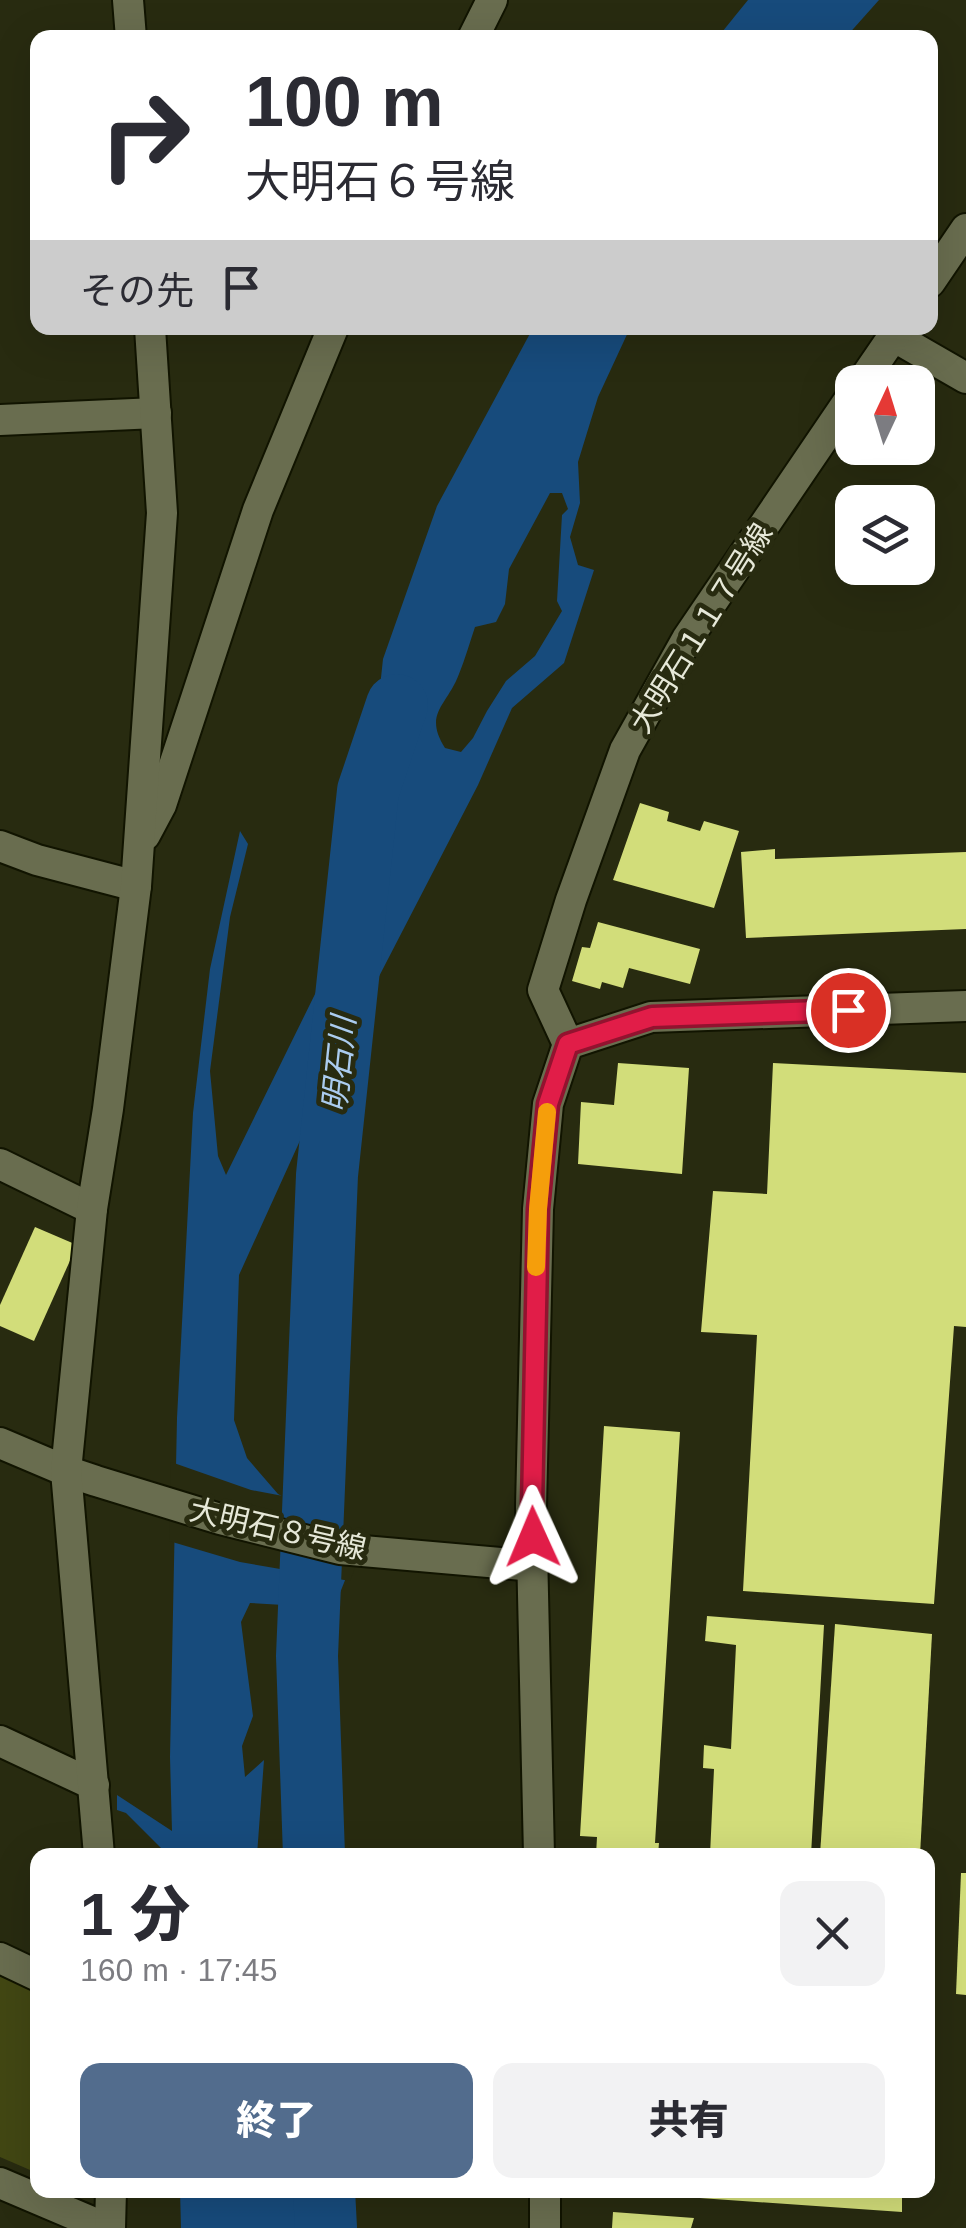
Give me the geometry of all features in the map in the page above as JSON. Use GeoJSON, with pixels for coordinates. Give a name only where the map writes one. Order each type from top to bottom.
{"type":"FeatureCollection","features":[{"type":"Feature","properties":{"kind":"street"},"geometry":{"type":"LineString","coordinates":[[128,0],[130,30]]}},
{"type":"Feature","properties":{"kind":"street"},"geometry":{"type":"LineString","coordinates":[[477,30],[492,0]]}},
{"type":"Feature","properties":{"kind":"street"},"geometry":{"type":"LineString","coordinates":[[938,270],[966,229]]}},
{"type":"Feature","properties":{"kind":"street"},"geometry":{"type":"LineString","coordinates":[[99,1848],[66,1471],[92,1209],[136,886],[162,514],[150,335]]}},
{"type":"Feature","properties":{"kind":"street"},"geometry":{"type":"LineString","coordinates":[[138,847],[161,805],[258,510],[330,335]]}},
{"type":"Feature","properties":{"kind":"street"},"geometry":{"type":"LineString","coordinates":[[874,365],[894,335]]}},
{"type":"Feature","properties":{"kind":"street"},"geometry":{"type":"LineString","coordinates":[[901,335],[966,378]]}},
{"type":"Feature","properties":{"kind":"street"},"geometry":{"type":"LineString","coordinates":[[0,420],[156,413]]}},
{"type":"Feature","properties":{"kind":"street","name":"大明石１１７号線"},"geometry":{"type":"LineString","coordinates":[[568,1044],[543,990],[625,750],[688,638],[835,421]]}},
{"type":"Feature","properties":{"kind":"street"},"geometry":{"type":"LineString","coordinates":[[0,846],[136,886]]}},
{"type":"Feature","properties":{"kind":"street"},"geometry":{"type":"LineString","coordinates":[[539,1848],[532,1507],[538,1209],[548,1104],[568,1044],[652,1017],[966,1006]]}},
{"type":"Feature","properties":{"kind":"street"},"geometry":{"type":"LineString","coordinates":[[0,1164],[92,1209]]}},
{"type":"Feature","properties":{"kind":"street","name":"大明石８号線"},"geometry":{"type":"LineString","coordinates":[[0,1443],[96,1481],[340,1550],[534,1566]]}},
{"type":"Feature","properties":{"kind":"street"},"geometry":{"type":"LineString","coordinates":[[0,1741],[94,1785]]}},
{"type":"Feature","properties":{"kind":"street"},"geometry":{"type":"LineString","coordinates":[[0,1958],[30,1972]]}},
{"type":"Feature","properties":{"kind":"street"},"geometry":{"type":"LineString","coordinates":[[0,2184],[30,2196]]}},
{"type":"Feature","properties":{"kind":"street"},"geometry":{"type":"LineString","coordinates":[[34,2198],[108,2228],[110,2198]]}},
{"type":"Feature","properties":{"kind":"street"},"geometry":{"type":"LineString","coordinates":[[545,2198],[545,2228]]}},
{"type":"Feature","properties":{"kind":"green space"},"geometry":{"type":"Polygon","coordinates":[[[0,1973],[30,1988],[30,2170],[0,2157],[0,1973]]]}},
{"type":"Feature","properties":{"kind":"water"},"geometry":{"type":"Polygon","coordinates":[[[748,0],[879,0],[852,30],[724,30],[748,0]]]}},
{"type":"Feature","properties":{"kind":"water"},"geometry":{"type":"Polygon","coordinates":[[[529,335],[627,335],[598,397],[578,462],[580,503],[570,537],[578,565],[594,570],[564,663],[512,708],[478,785],[342,1048],[239,1275],[234,1420],[247,1458],[278,1494],[330,1522],[355,1555],[334,1608],[250,1603],[241,1622],[253,1716],[242,1746],[245,1777],[264,1760],[258,1848],[161,1848],[126,1813],[117,1810],[117,1795],[172,1831],[177,1418],[193,1113],[210,969],[240,831],[248,844],[230,917],[210,1071],[218,1156],[226,1175],[318,988],[366,914],[359,884],[383,659],[437,506],[529,335]],[[550,493],[509,569],[505,604],[496,622],[475,627],[459,674],[437,718],[436,726],[445,748],[461,752],[473,738],[506,681],[535,656],[562,611],[557,601],[562,515],[568,509],[562,493],[550,493]]]}},
{"type":"Feature","properties":{"kind":"water"},"geometry":{"type":"Polygon","coordinates":[[[180,2198],[319,2198],[322,2228],[181,2228],[180,2198]]]}},
{"type":"Feature","properties":{"kind":"pier"},"geometry":{"type":"Polygon","coordinates":[[[171,1462],[251,1490],[299,1499],[332,1518],[351,1533],[360,1555],[350,1581],[240,1562],[169,1541],[171,1462]]]}},
{"type":"Feature","properties":{"kind":"building"},"geometry":{"type":"Polygon","coordinates":[[[640,803],[669,812],[667,821],[700,831],[704,821],[739,831],[714,908],[613,880],[640,803]]]}},
{"type":"Feature","properties":{"kind":"building"},"geometry":{"type":"Polygon","coordinates":[[[775,849],[775,859],[966,852],[966,929],[746,938],[741,852],[775,849]]]}},
{"type":"Feature","properties":{"kind":"building"},"geometry":{"type":"Polygon","coordinates":[[[598,922],[700,949],[690,984],[629,968],[623,988],[602,982],[600,989],[572,981],[582,947],[590,948],[598,922]]]}},
{"type":"Feature","properties":{"kind":"building"},"geometry":{"type":"Polygon","coordinates":[[[618,1063],[689,1068],[682,1174],[578,1164],[581,1102],[614,1105],[618,1063]]]}},
{"type":"Feature","properties":{"kind":"building"},"geometry":{"type":"Polygon","coordinates":[[[773,1063],[966,1073],[966,1327],[954,1326],[934,1604],[743,1591],[757,1335],[701,1332],[713,1191],[767,1194],[773,1063]]]}},
{"type":"Feature","properties":{"kind":"building"},"geometry":{"type":"Polygon","coordinates":[[[35,1227],[77,1245],[34,1341],[0,1326],[0,1305],[35,1227]]]}},
{"type":"Feature","properties":{"kind":"building"},"geometry":{"type":"Polygon","coordinates":[[[604,1426],[680,1432],[655,1843],[659,1843],[659,1848],[596,1848],[597,1837],[580,1836],[604,1426]]]}},
{"type":"Feature","properties":{"kind":"building"},"geometry":{"type":"Polygon","coordinates":[[[707,1616],[824,1625],[811,1848],[710,1848],[714,1769],[703,1768],[704,1745],[731,1749],[736,1645],[705,1641],[707,1616]]]}},
{"type":"Feature","properties":{"kind":"building"},"geometry":{"type":"Polygon","coordinates":[[[835,1624],[932,1634],[920,1848],[820,1848],[835,1624]]]}},
{"type":"Feature","properties":{"kind":"building"},"geometry":{"type":"Polygon","coordinates":[[[961,1873],[966,1873],[966,1995],[956,1994],[961,1873]]]}},
{"type":"Feature","properties":{"kind":"building"},"geometry":{"type":"Polygon","coordinates":[[[700,2198],[902,2198],[902,2212],[700,2198]]]}},
{"type":"Feature","properties":{"kind":"building"},"geometry":{"type":"Polygon","coordinates":[[[613,2212],[694,2218],[691,2228],[612,2228],[613,2212]]]}},
{"type":"Feature","properties":{"kind":"waterway","name":"明石川"},"geometry":{"type":"LineString","coordinates":[[314,1848],[307,1656],[327,1175],[368,791],[397,705]]}},
{"type":"Feature","properties":{"kind":"waterway","name":"明石川"},"geometry":{"type":"LineString","coordinates":[[324,2198],[326,2228]]}},
{"type":"Feature","properties":{"kind":"slow traffic"},"geometry":{"type":"LineString","coordinates":[[536,1267],[547,1112]]}},
{"type":"Feature","properties":{"kind":"route"},"geometry":{"type":"LineString","coordinates":[[533,1537],[538,1209],[548,1104],[568,1044],[652,1017],[848,1010]]}}]}
